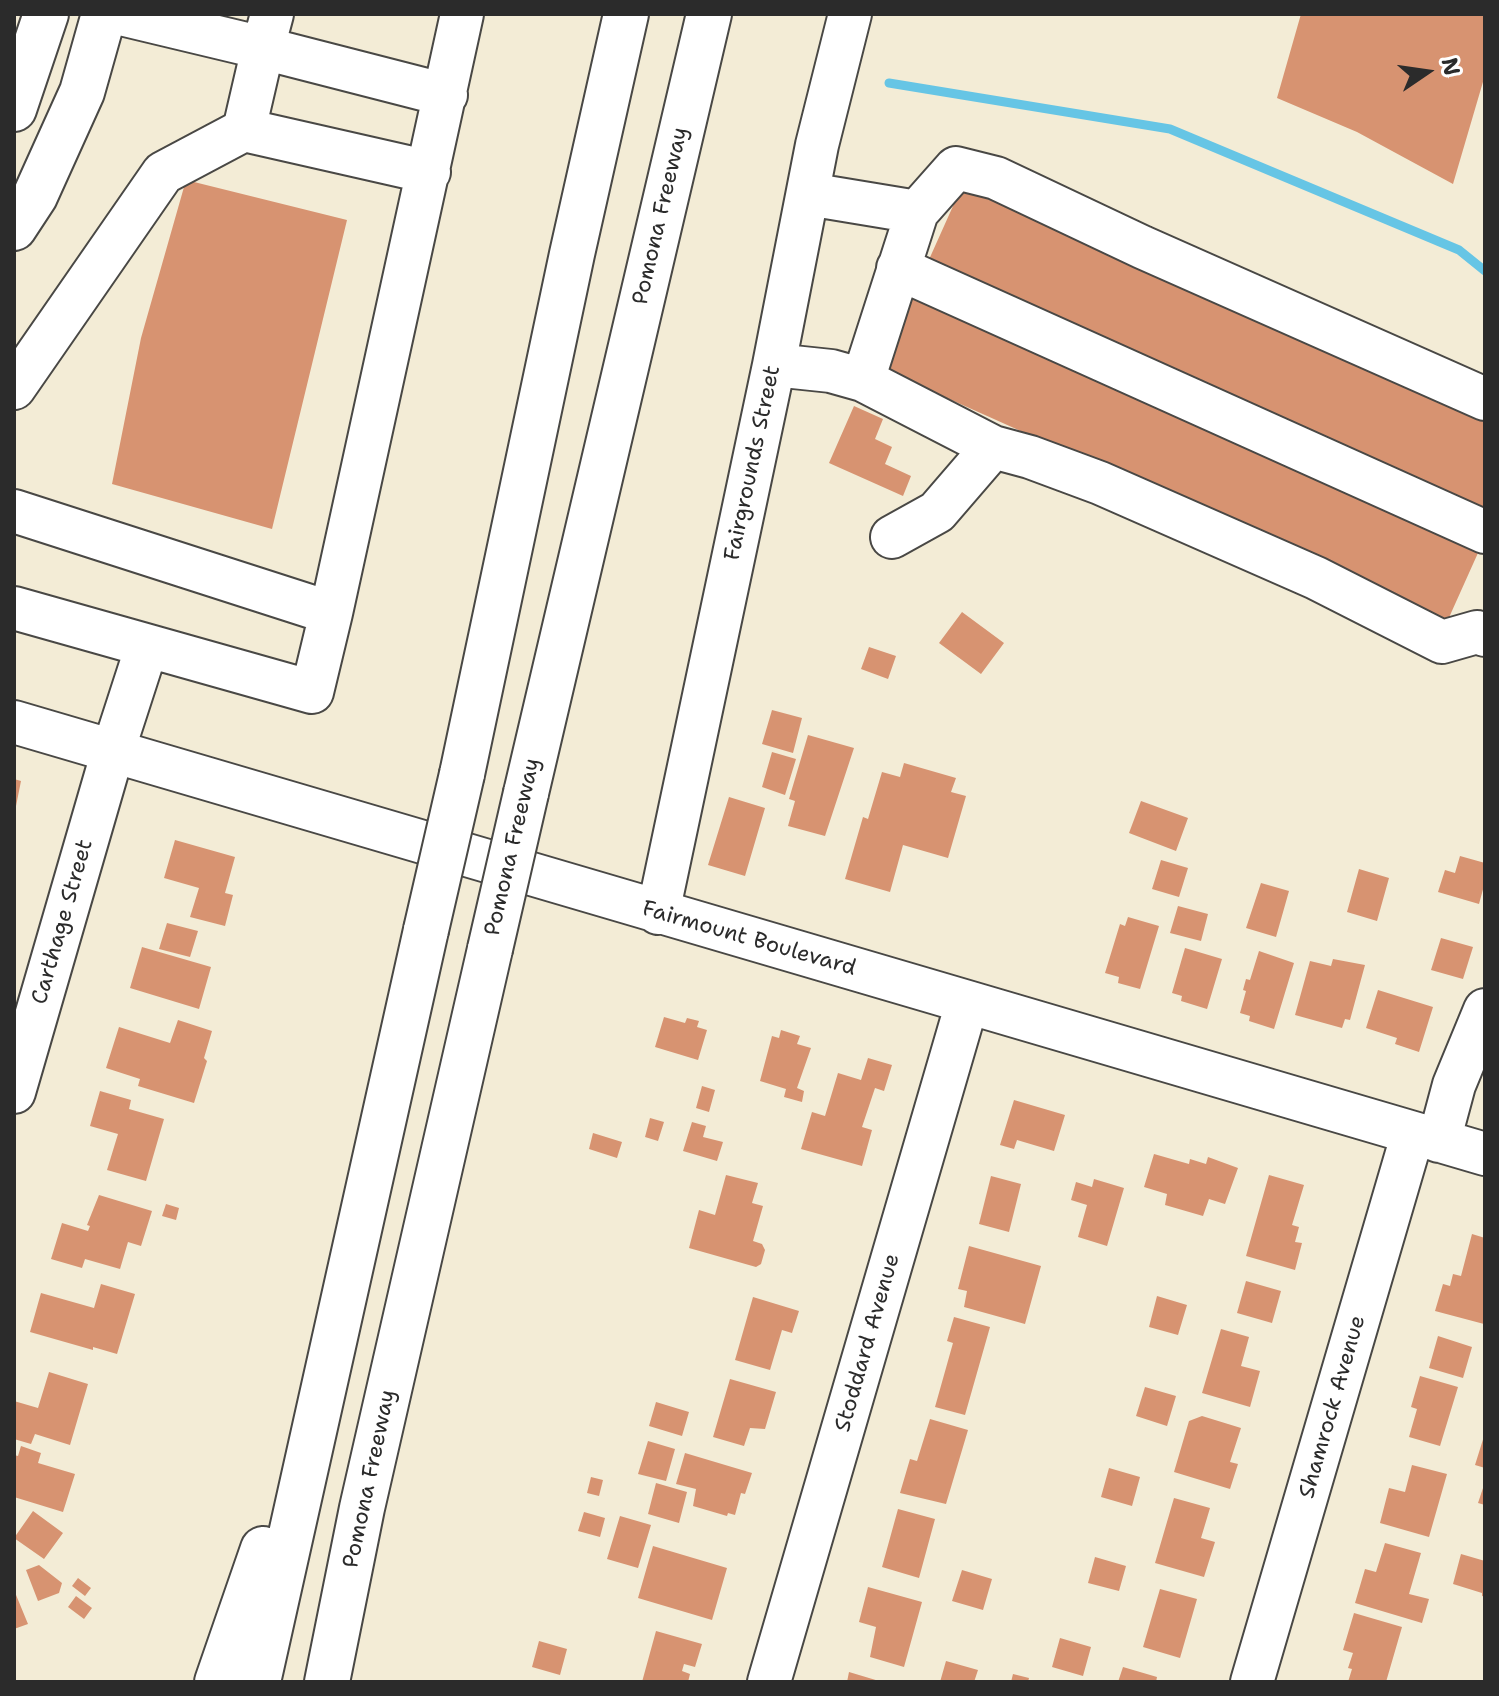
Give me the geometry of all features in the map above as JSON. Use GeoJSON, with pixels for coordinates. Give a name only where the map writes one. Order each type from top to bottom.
{"type":"FeatureCollection","features":[{"type":"Feature","properties":{"kind":"main road"},"geometry":{"type":"LineString","coordinates":[[14,109],[46,14]]}},
{"type":"Feature","properties":{"kind":"main road"},"geometry":{"type":"LineString","coordinates":[[14,228],[35,196],[82,92],[104,14]]}},
{"type":"Feature","properties":{"kind":"main road"},"geometry":{"type":"LineString","coordinates":[[258,1682],[462,774],[626,14]]}},
{"type":"Feature","properties":{"kind":"main road","name":"Pomona Freeway"},"geometry":{"type":"LineString","coordinates":[[327,1682],[362,1508],[490,949],[709,14]]}},
{"type":"Feature","properties":{"kind":"main road"},"geometry":{"type":"LineString","coordinates":[[217,1682],[331,1354]]}},
{"type":"Feature","properties":{"kind":"main road"},"geometry":{"type":"LineString","coordinates":[[343,1682],[362,1508]]}},
{"type":"Feature","properties":{"kind":"street"},"geometry":{"type":"LineString","coordinates":[[121,14],[268,31],[446,95]]}},
{"type":"Feature","properties":{"kind":"street"},"geometry":{"type":"LineString","coordinates":[[14,608],[312,692],[462,14]]}},
{"type":"Feature","properties":{"kind":"street","name":"Fairgrounds Street"},"geometry":{"type":"LineString","coordinates":[[658,913],[774,365],[817,145],[850,14]]}},
{"type":"Feature","properties":{"kind":"street"},"geometry":{"type":"LineString","coordinates":[[244,130],[268,31]]}},
{"type":"Feature","properties":{"kind":"street"},"geometry":{"type":"LineString","coordinates":[[14,388],[163,173],[244,130],[429,172]]}},
{"type":"Feature","properties":{"kind":"street"},"geometry":{"type":"LineString","coordinates":[[863,380],[917,212],[956,168],[996,178],[1142,247],[1485,399]]}},
{"type":"Feature","properties":{"kind":"street"},"geometry":{"type":"LineString","coordinates":[[808,194],[917,212]]}},
{"type":"Feature","properties":{"kind":"street"},"geometry":{"type":"LineString","coordinates":[[898,268],[1485,532]]}},
{"type":"Feature","properties":{"kind":"street"},"geometry":{"type":"LineString","coordinates":[[774,365],[831,371],[863,380],[993,447],[1100,483],[1316,578],[1442,642],[1477,632],[1485,635]]}},
{"type":"Feature","properties":{"kind":"street"},"geometry":{"type":"LineString","coordinates":[[892,537],[937,512],[993,447]]}},
{"type":"Feature","properties":{"kind":"street"},"geometry":{"type":"LineString","coordinates":[[14,511],[331,613]]}},
{"type":"Feature","properties":{"kind":"street","name":"Carthage Street"},"geometry":{"type":"LineString","coordinates":[[14,1092],[113,751],[147,646]]}},
{"type":"Feature","properties":{"kind":"street","name":"Fairmount Boulevard"},"geometry":{"type":"LineString","coordinates":[[14,722],[1485,1154]]}},
{"type":"Feature","properties":{"kind":"street","name":"Stoddard Avenue"},"geometry":{"type":"LineString","coordinates":[[769,1682],[967,1003]]}},
{"type":"Feature","properties":{"kind":"street","name":"Shamrock Avenue"},"geometry":{"type":"LineString","coordinates":[[1252,1682],[1426,1137],[1454,1085],[1485,1010]]}},
{"type":"Feature","properties":{"kind":"building"},"geometry":{"type":"Polygon","coordinates":[[[1301,14],[1485,14],[1485,75],[1453,184],[1357,132],[1277,98],[1301,14]]]}},
{"type":"Feature","properties":{"kind":"building"},"geometry":{"type":"Polygon","coordinates":[[[186,180],[347,220],[272,529],[112,484],[141,338],[186,180]]]}},
{"type":"Feature","properties":{"kind":"building"},"geometry":{"type":"Polygon","coordinates":[[[962,186],[1485,420],[1485,514],[927,264],[962,186]]]}},
{"type":"Feature","properties":{"kind":"building"},"geometry":{"type":"Polygon","coordinates":[[[915,290],[1482,544],[1447,622],[880,368],[915,290]]]}},
{"type":"Feature","properties":{"kind":"building"},"geometry":{"type":"Polygon","coordinates":[[[854,406],[883,419],[875,439],[892,447],[885,464],[911,476],[903,496],[829,463],[854,406]]]}},
{"type":"Feature","properties":{"kind":"building"},"geometry":{"type":"Polygon","coordinates":[[[962,612],[1004,643],[981,674],[939,643],[962,612]]]}},
{"type":"Feature","properties":{"kind":"building"},"geometry":{"type":"Polygon","coordinates":[[[869,647],[896,656],[888,679],[861,669],[869,647]]]}},
{"type":"Feature","properties":{"kind":"building"},"geometry":{"type":"Polygon","coordinates":[[[772,710],[802,718],[793,753],[762,744],[772,710]]]}},
{"type":"Feature","properties":{"kind":"building"},"geometry":{"type":"Polygon","coordinates":[[[808,735],[854,748],[825,836],[788,826],[795,801],[789,799],[808,735]]]}},
{"type":"Feature","properties":{"kind":"building"},"geometry":{"type":"Polygon","coordinates":[[[772,752],[796,759],[785,795],[762,787],[772,752]]]}},
{"type":"Feature","properties":{"kind":"building"},"geometry":{"type":"Polygon","coordinates":[[[904,763],[956,778],[951,792],[966,796],[948,858],[903,845],[890,892],[845,879],[863,817],[868,819],[882,772],[900,777],[904,763]]]}},
{"type":"Feature","properties":{"kind":"building"},"geometry":{"type":"Polygon","coordinates":[[[14,779],[21,781],[15,811],[14,811],[14,779]]]}},
{"type":"Feature","properties":{"kind":"building"},"geometry":{"type":"Polygon","coordinates":[[[729,797],[765,808],[745,876],[708,865],[729,797]]]}},
{"type":"Feature","properties":{"kind":"building"},"geometry":{"type":"Polygon","coordinates":[[[1141,801],[1188,818],[1176,851],[1129,833],[1141,801]]]}},
{"type":"Feature","properties":{"kind":"building"},"geometry":{"type":"Polygon","coordinates":[[[175,840],[235,857],[225,893],[233,895],[225,926],[190,917],[199,888],[164,878],[175,840]]]}},
{"type":"Feature","properties":{"kind":"building"},"geometry":{"type":"Polygon","coordinates":[[[1460,856],[1485,863],[1485,882],[1479,904],[1438,892],[1445,870],[1455,873],[1460,856]]]}},
{"type":"Feature","properties":{"kind":"building"},"geometry":{"type":"Polygon","coordinates":[[[1161,860],[1188,868],[1179,897],[1152,889],[1161,860]]]}},
{"type":"Feature","properties":{"kind":"building"},"geometry":{"type":"Polygon","coordinates":[[[1359,869],[1389,878],[1377,921],[1347,912],[1359,869]]]}},
{"type":"Feature","properties":{"kind":"building"},"geometry":{"type":"Polygon","coordinates":[[[1261,883],[1289,891],[1276,937],[1246,928],[1261,883]]]}},
{"type":"Feature","properties":{"kind":"building"},"geometry":{"type":"Polygon","coordinates":[[[1178,906],[1208,914],[1201,941],[1170,933],[1178,906]]]}},
{"type":"Feature","properties":{"kind":"building"},"geometry":{"type":"Polygon","coordinates":[[[1128,917],[1159,926],[1140,989],[1118,983],[1119,977],[1105,973],[1120,924],[1125,926],[1128,917]]]}},
{"type":"Feature","properties":{"kind":"building"},"geometry":{"type":"Polygon","coordinates":[[[167,923],[198,931],[190,957],[159,949],[167,923]]]}},
{"type":"Feature","properties":{"kind":"building"},"geometry":{"type":"Polygon","coordinates":[[[1441,938],[1473,947],[1463,979],[1431,970],[1441,938]]]}},
{"type":"Feature","properties":{"kind":"building"},"geometry":{"type":"Polygon","coordinates":[[[142,947],[211,967],[199,1009],[130,988],[142,947]]]}},
{"type":"Feature","properties":{"kind":"building"},"geometry":{"type":"Polygon","coordinates":[[[1185,948],[1222,959],[1207,1009],[1181,1001],[1182,996],[1172,993],[1185,948]]]}},
{"type":"Feature","properties":{"kind":"building"},"geometry":{"type":"Polygon","coordinates":[[[1259,951],[1294,963],[1274,1029],[1249,1021],[1250,1016],[1240,1013],[1246,979],[1250,980],[1259,951]]]}},
{"type":"Feature","properties":{"kind":"building"},"geometry":{"type":"Polygon","coordinates":[[[1333,959],[1365,965],[1350,1020],[1345,1019],[1342,1028],[1295,1015],[1310,961],[1331,966],[1333,959]]]}},
{"type":"Feature","properties":{"kind":"building"},"geometry":{"type":"Polygon","coordinates":[[[1378,990],[1433,1007],[1419,1052],[1395,1044],[1397,1038],[1366,1028],[1378,990]]]}},
{"type":"Feature","properties":{"kind":"building"},"geometry":{"type":"Polygon","coordinates":[[[664,1017],[685,1023],[687,1018],[699,1021],[697,1027],[707,1030],[698,1060],[655,1047],[664,1017]]]}},
{"type":"Feature","properties":{"kind":"building"},"geometry":{"type":"Polygon","coordinates":[[[178,1020],[212,1031],[204,1058],[207,1061],[194,1103],[138,1086],[140,1079],[106,1068],[119,1027],[170,1043],[178,1020]]]}},
{"type":"Feature","properties":{"kind":"building"},"geometry":{"type":"Polygon","coordinates":[[[781,1030],[800,1036],[797,1044],[811,1048],[797,1088],[804,1091],[802,1102],[784,1097],[786,1089],[760,1081],[772,1036],[779,1038],[781,1030]]]}},
{"type":"Feature","properties":{"kind":"building"},"geometry":{"type":"Polygon","coordinates":[[[868,1058],[892,1065],[884,1091],[875,1088],[862,1127],[872,1130],[862,1166],[801,1149],[812,1112],[825,1116],[838,1073],[861,1080],[868,1058]]]}},
{"type":"Feature","properties":{"kind":"building"},"geometry":{"type":"Polygon","coordinates":[[[702,1086],[715,1090],[709,1112],[696,1108],[702,1086]]]}},
{"type":"Feature","properties":{"kind":"building"},"geometry":{"type":"Polygon","coordinates":[[[100,1091],[131,1100],[129,1109],[164,1119],[146,1181],[107,1170],[118,1134],[90,1126],[100,1091]]]}},
{"type":"Feature","properties":{"kind":"building"},"geometry":{"type":"Polygon","coordinates":[[[1014,1100],[1065,1115],[1054,1151],[1017,1140],[1014,1149],[1000,1145],[1014,1100]]]}},
{"type":"Feature","properties":{"kind":"building"},"geometry":{"type":"Polygon","coordinates":[[[650,1118],[664,1122],[658,1141],[645,1137],[650,1118]]]}},
{"type":"Feature","properties":{"kind":"building"},"geometry":{"type":"Polygon","coordinates":[[[692,1122],[706,1126],[703,1137],[723,1142],[717,1161],[683,1151],[692,1122]]]}},
{"type":"Feature","properties":{"kind":"building"},"geometry":{"type":"Polygon","coordinates":[[[593,1133],[622,1142],[617,1158],[589,1149],[593,1133]]]}},
{"type":"Feature","properties":{"kind":"building"},"geometry":{"type":"Polygon","coordinates":[[[1154,1154],[1189,1164],[1190,1159],[1206,1164],[1208,1157],[1238,1168],[1225,1204],[1209,1199],[1203,1216],[1165,1205],[1167,1194],[1144,1187],[1154,1154]]]}},
{"type":"Feature","properties":{"kind":"building"},"geometry":{"type":"Polygon","coordinates":[[[726,1175],[758,1183],[752,1203],[763,1206],[753,1241],[762,1244],[765,1250],[761,1264],[756,1267],[689,1248],[699,1210],[715,1215],[726,1175]]]}},
{"type":"Feature","properties":{"kind":"building"},"geometry":{"type":"Polygon","coordinates":[[[1269,1175],[1304,1185],[1292,1225],[1299,1227],[1295,1242],[1302,1243],[1295,1270],[1246,1256],[1269,1175]]]}},
{"type":"Feature","properties":{"kind":"building"},"geometry":{"type":"Polygon","coordinates":[[[991,1176],[1021,1184],[1009,1232],[979,1224],[991,1176]]]}},
{"type":"Feature","properties":{"kind":"building"},"geometry":{"type":"Polygon","coordinates":[[[1094,1179],[1124,1188],[1107,1246],[1078,1237],[1087,1205],[1071,1200],[1076,1182],[1092,1187],[1094,1179]]]}},
{"type":"Feature","properties":{"kind":"building"},"geometry":{"type":"Polygon","coordinates":[[[99,1195],[152,1211],[141,1246],[128,1242],[120,1269],[85,1259],[82,1268],[51,1259],[62,1223],[88,1231],[90,1226],[87,1225],[99,1195]]]}},
{"type":"Feature","properties":{"kind":"building"},"geometry":{"type":"Polygon","coordinates":[[[166,1204],[179,1208],[176,1220],[162,1216],[166,1204]]]}},
{"type":"Feature","properties":{"kind":"building"},"geometry":{"type":"Polygon","coordinates":[[[1472,1234],[1485,1238],[1484,1324],[1435,1311],[1443,1284],[1450,1286],[1453,1274],[1461,1276],[1472,1234]]]}},
{"type":"Feature","properties":{"kind":"building"},"geometry":{"type":"Polygon","coordinates":[[[969,1246],[1041,1266],[1025,1324],[964,1307],[967,1291],[958,1289],[969,1246]]]}},
{"type":"Feature","properties":{"kind":"building"},"geometry":{"type":"Polygon","coordinates":[[[1246,1281],[1281,1291],[1272,1323],[1237,1313],[1246,1281]]]}},
{"type":"Feature","properties":{"kind":"building"},"geometry":{"type":"Polygon","coordinates":[[[101,1284],[135,1294],[117,1354],[30,1332],[41,1293],[94,1308],[101,1284]]]}},
{"type":"Feature","properties":{"kind":"building"},"geometry":{"type":"Polygon","coordinates":[[[1157,1296],[1187,1305],[1178,1335],[1149,1327],[1157,1296]]]}},
{"type":"Feature","properties":{"kind":"building"},"geometry":{"type":"Polygon","coordinates":[[[753,1297],[799,1311],[792,1333],[782,1330],[770,1370],[735,1360],[753,1297]]]}},
{"type":"Feature","properties":{"kind":"building"},"geometry":{"type":"Polygon","coordinates":[[[954,1317],[990,1327],[965,1415],[935,1407],[953,1343],[947,1341],[954,1317]]]}},
{"type":"Feature","properties":{"kind":"building"},"geometry":{"type":"Polygon","coordinates":[[[1221,1329],[1249,1337],[1241,1366],[1260,1371],[1250,1407],[1202,1393],[1221,1329]]]}},
{"type":"Feature","properties":{"kind":"building"},"geometry":{"type":"Polygon","coordinates":[[[1438,1336],[1472,1347],[1463,1378],[1429,1368],[1438,1336]]]}},
{"type":"Feature","properties":{"kind":"building"},"geometry":{"type":"Polygon","coordinates":[[[49,1372],[88,1384],[70,1445],[35,1434],[31,1444],[14,1439],[14,1401],[38,1408],[49,1372]]]}},
{"type":"Feature","properties":{"kind":"building"},"geometry":{"type":"Polygon","coordinates":[[[1420,1376],[1458,1387],[1440,1446],[1409,1437],[1417,1409],[1411,1407],[1420,1376]]]}},
{"type":"Feature","properties":{"kind":"building"},"geometry":{"type":"Polygon","coordinates":[[[730,1379],[776,1392],[765,1429],[750,1428],[744,1446],[713,1437],[730,1379]]]}},
{"type":"Feature","properties":{"kind":"building"},"geometry":{"type":"Polygon","coordinates":[[[1145,1387],[1176,1396],[1167,1426],[1136,1416],[1145,1387]]]}},
{"type":"Feature","properties":{"kind":"building"},"geometry":{"type":"Polygon","coordinates":[[[656,1402],[689,1412],[682,1436],[649,1426],[656,1402]]]}},
{"type":"Feature","properties":{"kind":"building"},"geometry":{"type":"Polygon","coordinates":[[[1202,1416],[1241,1428],[1230,1462],[1238,1464],[1230,1489],[1174,1472],[1189,1421],[1202,1416]]]}},
{"type":"Feature","properties":{"kind":"building"},"geometry":{"type":"Polygon","coordinates":[[[930,1419],[968,1430],[946,1504],[900,1493],[910,1459],[917,1461],[930,1419]]]}},
{"type":"Feature","properties":{"kind":"building"},"geometry":{"type":"Polygon","coordinates":[[[1485,1433],[1485,1468],[1475,1465],[1485,1433]]]}},
{"type":"Feature","properties":{"kind":"building"},"geometry":{"type":"Polygon","coordinates":[[[648,1441],[675,1449],[666,1481],[638,1474],[648,1441]]]}},
{"type":"Feature","properties":{"kind":"building"},"geometry":{"type":"Polygon","coordinates":[[[21,1446],[41,1453],[38,1463],[75,1474],[63,1512],[14,1497],[14,1455],[18,1456],[21,1446]]]}},
{"type":"Feature","properties":{"kind":"building"},"geometry":{"type":"Polygon","coordinates":[[[685,1453],[752,1473],[745,1494],[741,1493],[735,1515],[728,1513],[727,1516],[693,1506],[696,1489],[676,1484],[685,1453]]]}},
{"type":"Feature","properties":{"kind":"building"},"geometry":{"type":"Polygon","coordinates":[[[1412,1465],[1447,1474],[1429,1537],[1380,1523],[1389,1488],[1405,1492],[1412,1465]]]}},
{"type":"Feature","properties":{"kind":"building"},"geometry":{"type":"Polygon","coordinates":[[[1109,1468],[1140,1477],[1132,1506],[1101,1497],[1109,1468]]]}},
{"type":"Feature","properties":{"kind":"building"},"geometry":{"type":"Polygon","coordinates":[[[591,1477],[603,1480],[599,1496],[587,1493],[591,1477]]]}},
{"type":"Feature","properties":{"kind":"building"},"geometry":{"type":"Polygon","coordinates":[[[1485,1482],[1485,1505],[1478,1503],[1485,1482]]]}},
{"type":"Feature","properties":{"kind":"building"},"geometry":{"type":"Polygon","coordinates":[[[656,1483],[687,1492],[679,1523],[648,1514],[656,1483]]]}},
{"type":"Feature","properties":{"kind":"building"},"geometry":{"type":"Polygon","coordinates":[[[1174,1498],[1210,1508],[1201,1538],[1215,1542],[1204,1577],[1155,1563],[1174,1498]]]}},
{"type":"Feature","properties":{"kind":"building"},"geometry":{"type":"Polygon","coordinates":[[[898,1509],[935,1519],[919,1578],[882,1567],[898,1509]]]}},
{"type":"Feature","properties":{"kind":"building"},"geometry":{"type":"Polygon","coordinates":[[[33,1511],[63,1533],[44,1559],[14,1538],[33,1511]]]}},
{"type":"Feature","properties":{"kind":"building"},"geometry":{"type":"Polygon","coordinates":[[[584,1512],[605,1518],[600,1537],[578,1531],[584,1512]]]}},
{"type":"Feature","properties":{"kind":"building"},"geometry":{"type":"Polygon","coordinates":[[[620,1516],[651,1525],[638,1568],[607,1559],[620,1516]]]}},
{"type":"Feature","properties":{"kind":"building"},"geometry":{"type":"Polygon","coordinates":[[[1385,1543],[1421,1553],[1409,1594],[1429,1599],[1422,1623],[1355,1603],[1365,1569],[1376,1572],[1385,1543]]]}},
{"type":"Feature","properties":{"kind":"building"},"geometry":{"type":"Polygon","coordinates":[[[653,1546],[727,1568],[712,1620],[638,1598],[653,1546]]]}},
{"type":"Feature","properties":{"kind":"building"},"geometry":{"type":"Polygon","coordinates":[[[1461,1554],[1485,1561],[1485,1597],[1482,1593],[1453,1584],[1461,1554]]]}},
{"type":"Feature","properties":{"kind":"building"},"geometry":{"type":"Polygon","coordinates":[[[1095,1557],[1126,1566],[1119,1591],[1088,1583],[1095,1557]]]}},
{"type":"Feature","properties":{"kind":"building"},"geometry":{"type":"Polygon","coordinates":[[[39,1565],[62,1583],[59,1593],[38,1601],[26,1570],[39,1565]]]}},
{"type":"Feature","properties":{"kind":"building"},"geometry":{"type":"Polygon","coordinates":[[[962,1570],[992,1579],[983,1610],[952,1601],[962,1570]]]}},
{"type":"Feature","properties":{"kind":"building"},"geometry":{"type":"Polygon","coordinates":[[[78,1578],[91,1588],[85,1596],[72,1586],[78,1578]]]}},
{"type":"Feature","properties":{"kind":"building"},"geometry":{"type":"Polygon","coordinates":[[[868,1587],[922,1602],[904,1667],[870,1657],[876,1627],[859,1622],[868,1587]]]}},
{"type":"Feature","properties":{"kind":"building"},"geometry":{"type":"Polygon","coordinates":[[[1160,1589],[1197,1599],[1180,1658],[1143,1647],[1160,1589]]]}},
{"type":"Feature","properties":{"kind":"building"},"geometry":{"type":"Polygon","coordinates":[[[14,1590],[28,1624],[14,1629],[14,1590]]]}},
{"type":"Feature","properties":{"kind":"building"},"geometry":{"type":"Polygon","coordinates":[[[76,1596],[92,1608],[84,1619],[68,1607],[76,1596]]]}},
{"type":"Feature","properties":{"kind":"building"},"geometry":{"type":"Polygon","coordinates":[[[1354,1613],[1402,1627],[1386,1682],[1348,1682],[1353,1653],[1343,1650],[1354,1613]]]}},
{"type":"Feature","properties":{"kind":"building"},"geometry":{"type":"Polygon","coordinates":[[[656,1631],[702,1644],[695,1667],[684,1664],[682,1671],[690,1674],[688,1682],[642,1682],[656,1631]]]}},
{"type":"Feature","properties":{"kind":"building"},"geometry":{"type":"Polygon","coordinates":[[[1060,1638],[1091,1647],[1083,1676],[1052,1667],[1060,1638]]]}},
{"type":"Feature","properties":{"kind":"building"},"geometry":{"type":"Polygon","coordinates":[[[539,1641],[567,1649],[560,1675],[532,1667],[539,1641]]]}},
{"type":"Feature","properties":{"kind":"building"},"geometry":{"type":"Polygon","coordinates":[[[946,1661],[978,1670],[974,1682],[940,1682],[946,1661]]]}},
{"type":"Feature","properties":{"kind":"building"},"geometry":{"type":"Polygon","coordinates":[[[1123,1667],[1157,1677],[1156,1682],[1118,1682],[1123,1667]]]}},
{"type":"Feature","properties":{"kind":"building"},"geometry":{"type":"Polygon","coordinates":[[[849,1672],[879,1681],[847,1682],[849,1672]]]}},
{"type":"Feature","properties":{"kind":"building"},"geometry":{"type":"Polygon","coordinates":[[[1013,1674],[1029,1678],[1028,1682],[1011,1682],[1013,1674]]]}},
{"type":"Feature","properties":{"kind":"waterway"},"geometry":{"type":"LineString","coordinates":[[889,83],[1170,129],[1459,250],[1485,271]]}}]}
